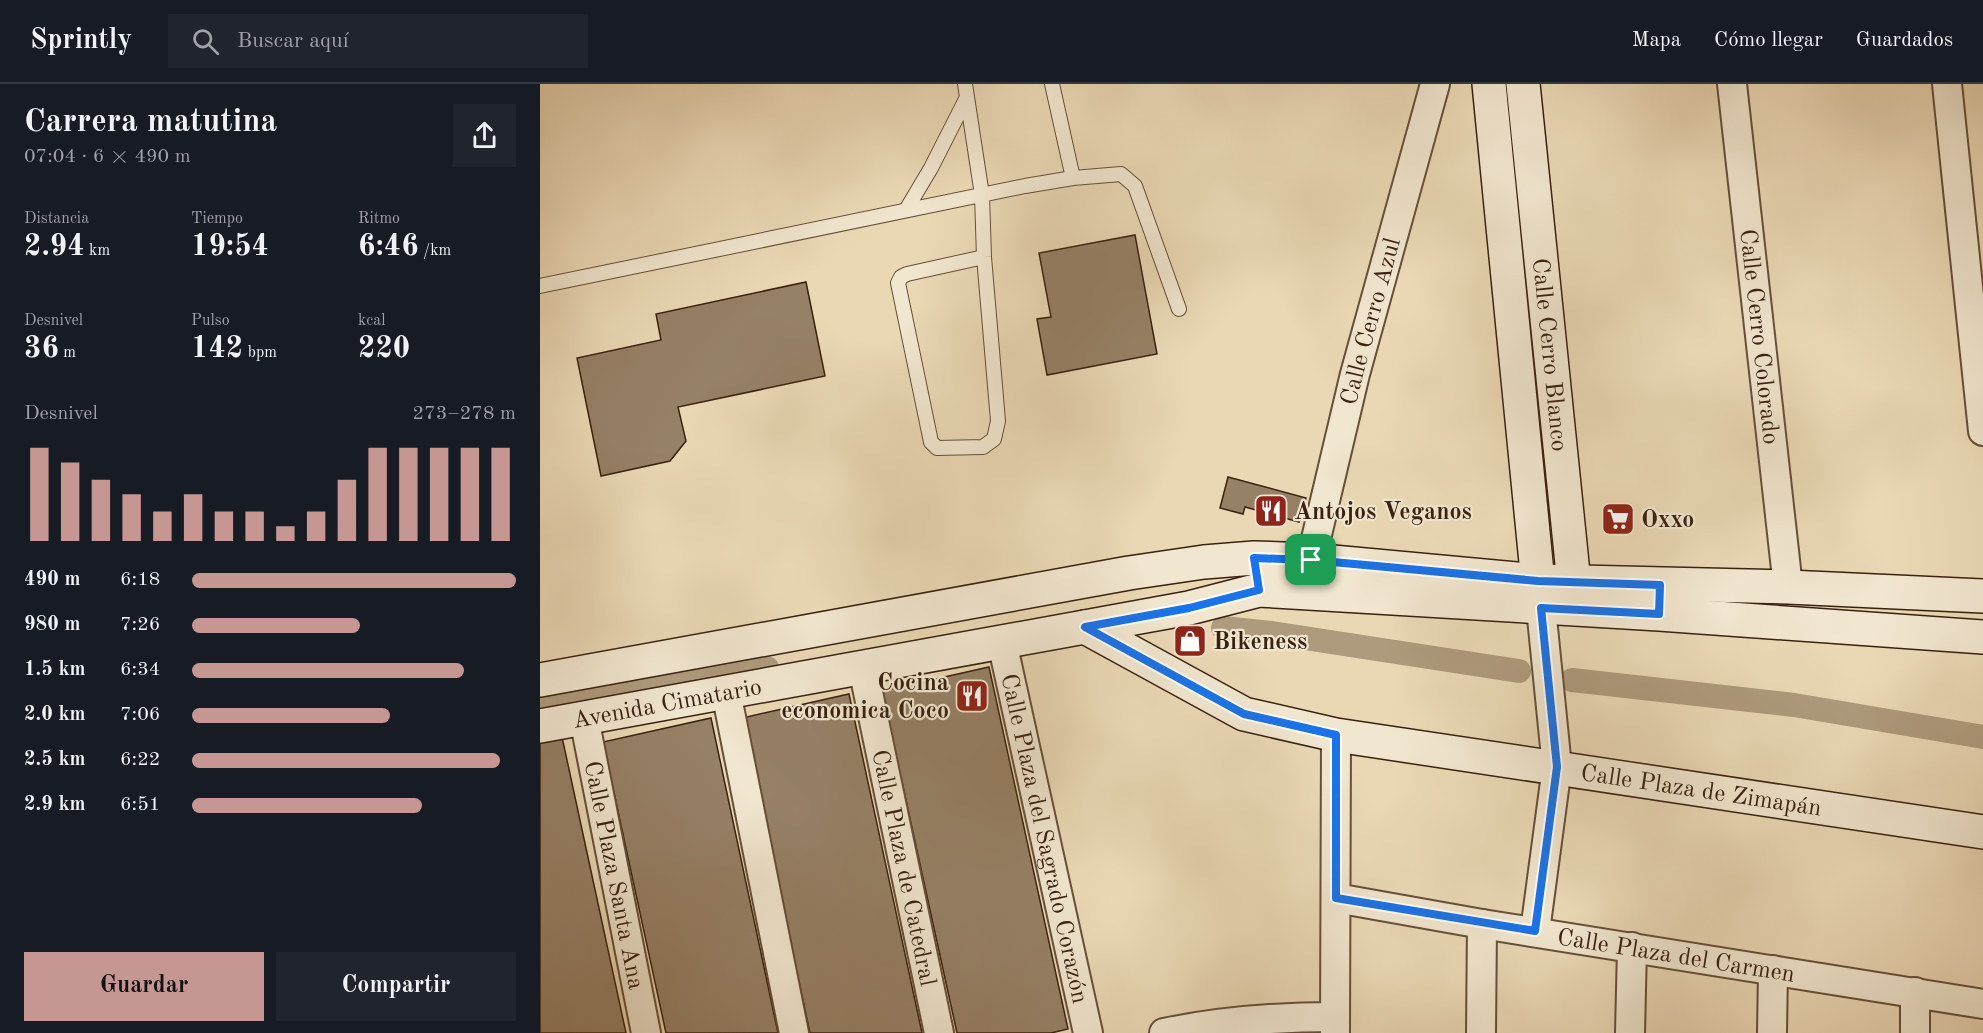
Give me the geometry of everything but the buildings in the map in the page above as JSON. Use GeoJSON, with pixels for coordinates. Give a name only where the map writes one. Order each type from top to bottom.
{"type":"FeatureCollection","features":[{"type":"Feature","properties":{"kind":"street","name":"Calle Cerro Azul"},"geometry":{"type":"LineString","coordinates":[[1311,560],[1355,374],[1435,84]]}},
{"type":"Feature","properties":{"kind":"street","name":"Calle Cerro Blanco"},"geometry":{"type":"LineString","coordinates":[[1488,84],[1557,767],[1535,931]]}},
{"type":"Feature","properties":{"kind":"street","name":"Calle Cerro Blanco"},"geometry":{"type":"LineString","coordinates":[[1522,84],[1574,583]]}},
{"type":"Feature","properties":{"kind":"street","name":"Calle Cerro Colorado"},"geometry":{"type":"LineString","coordinates":[[1732,84],[1788,586]]}},
{"type":"Feature","properties":{"kind":"street"},"geometry":{"type":"LineString","coordinates":[[1947,84],[1983,431]]}},
{"type":"Feature","properties":{"kind":"street","name":"Avenida Cimatario"},"geometry":{"type":"LineString","coordinates":[[540,680],[1129,573],[1204,562],[1254,558],[1311,560],[1540,594]]}},
{"type":"Feature","properties":{"kind":"street"},"geometry":{"type":"LineString","coordinates":[[1254,558],[1259,590]]}},
{"type":"Feature","properties":{"kind":"street"},"geometry":{"type":"LineString","coordinates":[[1540,594],[1574,583],[1659,599],[1983,637]]}},
{"type":"Feature","properties":{"kind":"street"},"geometry":{"type":"LineString","coordinates":[[1540,594],[1659,599],[1788,586],[1983,596]]}},
{"type":"Feature","properties":{"kind":"street","name":"Avenida Cimatario"},"geometry":{"type":"LineString","coordinates":[[540,726],[1189,608],[1259,590],[1540,594]]}},
{"type":"Feature","properties":{"kind":"street","name":"Calle Plaza de Zimapán"},"geometry":{"type":"LineString","coordinates":[[1085,627],[1244,714],[1336,735],[1983,832]]}},
{"type":"Feature","properties":{"kind":"street","name":"Calle Plaza del Sagrado Corazón"},"geometry":{"type":"LineString","coordinates":[[1002,642],[1088,1033]]}},
{"type":"Feature","properties":{"kind":"street","name":"Calle Plaza de Catedral"},"geometry":{"type":"LineString","coordinates":[[863,668],[939,1033]]}},
{"type":"Feature","properties":{"kind":"street"},"geometry":{"type":"LineString","coordinates":[[726,692],[794,1033]]}},
{"type":"Feature","properties":{"kind":"street","name":"Calle Plaza Santa Ana"},"geometry":{"type":"LineString","coordinates":[[584,718],[646,1033]]}},
{"type":"Feature","properties":{"kind":"street"},"geometry":{"type":"LineString","coordinates":[[1164,1033],[1195,1026],[1282,1016],[1335,1025],[1336,735]]}},
{"type":"Feature","properties":{"kind":"street","name":"Calle Plaza del Carmen"},"geometry":{"type":"LineString","coordinates":[[1336,898],[1482,924],[1983,1004]]}},
{"type":"Feature","properties":{"kind":"street"},"geometry":{"type":"LineString","coordinates":[[1481,1033],[1482,924]]}},
{"type":"Feature","properties":{"kind":"street"},"geometry":{"type":"LineString","coordinates":[[1630,1033],[1632,947]]}},
{"type":"Feature","properties":{"kind":"street"},"geometry":{"type":"LineString","coordinates":[[1772,1033],[1773,970]]}},
{"type":"Feature","properties":{"kind":"street"},"geometry":{"type":"LineString","coordinates":[[1915,992],[1915,1033]]}},
{"type":"Feature","properties":{"kind":"lane"},"geometry":{"type":"LineString","coordinates":[[1052,84],[1073,178]]}},
{"type":"Feature","properties":{"kind":"lane"},"geometry":{"type":"LineString","coordinates":[[966,90],[981,195],[998,421],[996,433],[989,444],[983,447],[937,448],[931,442],[898,283],[901,277],[907,274],[984,258]]}},
{"type":"Feature","properties":{"kind":"lane"},"geometry":{"type":"LineString","coordinates":[[906,210],[931,168],[966,90]]}},
{"type":"Feature","properties":{"kind":"lane"},"geometry":{"type":"LineString","coordinates":[[540,286],[981,195],[1073,178],[1121,174],[1136,186],[1179,309]]}},
{"type":"Feature","properties":{"kind":"waterway"},"geometry":{"type":"LineString","coordinates":[[1223,628],[1272,633],[1519,671]]}},
{"type":"Feature","properties":{"kind":"waterway"},"geometry":{"type":"LineString","coordinates":[[540,708],[767,668]]}},
{"type":"Feature","properties":{"kind":"waterway"},"geometry":{"type":"LineString","coordinates":[[1572,680],[1794,705],[1983,737]]}},
{"type":"Feature","properties":{"kind":"place","name":"Antojos Veganos"},"geometry":{"type":"Point","coordinates":[1271,511]}},
{"type":"Feature","properties":{"kind":"place","name":"Oxxo"},"geometry":{"type":"Point","coordinates":[1618,519]}},
{"type":"Feature","properties":{"kind":"place","name":"Bikeness"},"geometry":{"type":"Point","coordinates":[1190,641]}},
{"type":"Feature","properties":{"kind":"place","name":"Cocina economica Coco"},"geometry":{"type":"Point","coordinates":[972,696]}},
{"type":"Feature","properties":{"kind":"route"},"geometry":{"type":"LineString","coordinates":[[1254,558],[1311,560],[1538,581],[1660,585],[1659,614],[1541,608],[1557,767],[1535,931],[1336,898],[1336,735],[1244,714],[1085,627],[1189,608],[1259,590],[1254,558]]}}]}
